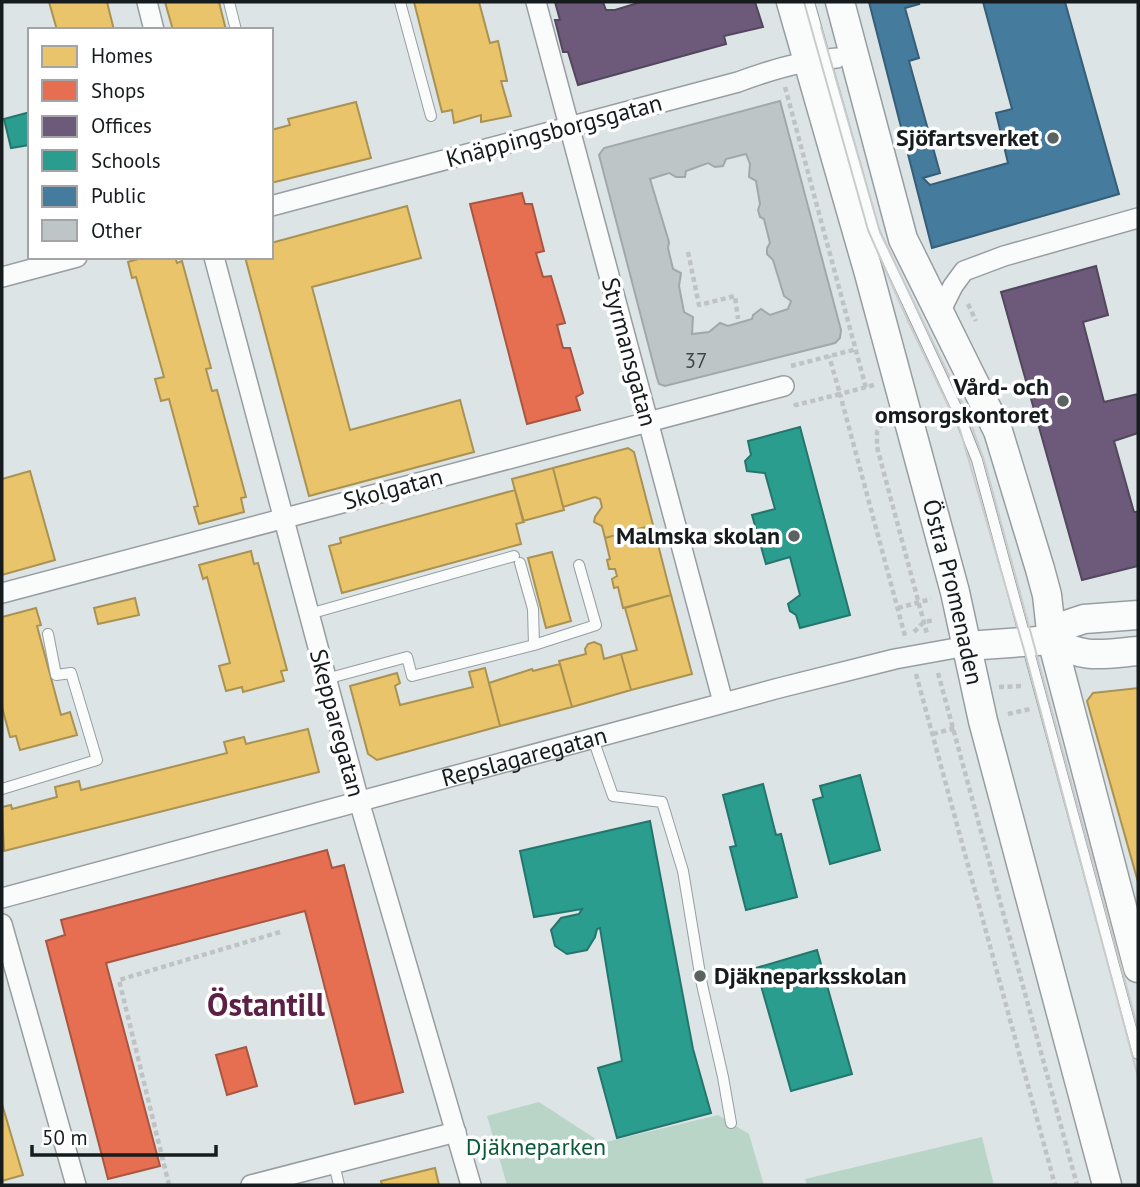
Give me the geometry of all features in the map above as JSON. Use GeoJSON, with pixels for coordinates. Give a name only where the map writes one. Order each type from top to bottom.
{"type":"FeatureCollection","features":[{"type":"Feature","properties":{"kind":"main road","name":"Östra Promenaden"},"geometry":{"type":"LineString","coordinates":[[805,2],[823,60],[868,270],[955,593],[975,688],[1107,1185]]}},
{"type":"Feature","properties":{"kind":"main road","name":"Östra Promenaden"},"geometry":{"type":"LineString","coordinates":[[840,2],[903,239],[998,431],[1047,595],[1040,641],[1138,968]]}},
{"type":"Feature","properties":{"kind":"main road"},"geometry":{"type":"LineString","coordinates":[[1040,641],[1066,625],[1083,620],[1138,615]]}},
{"type":"Feature","properties":{"kind":"main road"},"geometry":{"type":"LineString","coordinates":[[1040,641],[1086,655],[1138,651]]}},
{"type":"Feature","properties":{"kind":"main road","name":"Repslagaregatan"},"geometry":{"type":"LineString","coordinates":[[967,646],[1040,641]]}},
{"type":"Feature","properties":{"kind":"street"},"geometry":{"type":"LineString","coordinates":[[147,2],[154,28]]}},
{"type":"Feature","properties":{"kind":"street","name":"Styrmansgatan"},"geometry":{"type":"LineString","coordinates":[[536,2],[723,702]]}},
{"type":"Feature","properties":{"kind":"street"},"geometry":{"type":"LineString","coordinates":[[823,60],[844,47],[848,31]]}},
{"type":"Feature","properties":{"kind":"street"},"geometry":{"type":"LineString","coordinates":[[823,60],[848,70],[868,110]]}},
{"type":"Feature","properties":{"kind":"street","name":"Knäppingsborgsgatan"},"geometry":{"type":"LineString","coordinates":[[273,205],[738,82],[780,68],[823,60]]}},
{"type":"Feature","properties":{"kind":"street"},"geometry":{"type":"LineString","coordinates":[[939,314],[964,271],[1004,256],[1138,218]]}},
{"type":"Feature","properties":{"kind":"street"},"geometry":{"type":"LineString","coordinates":[[2,277],[70,259]]}},
{"type":"Feature","properties":{"kind":"street","name":"Skepparegatan"},"geometry":{"type":"LineString","coordinates":[[215,259],[359,802],[471,1185]]}},
{"type":"Feature","properties":{"kind":"street","name":"Skolgatan"},"geometry":{"type":"LineString","coordinates":[[2,593],[784,386]]}},
{"type":"Feature","properties":{"kind":"street","name":"Repslagaregatan"},"geometry":{"type":"LineString","coordinates":[[2,898],[723,702],[932,651],[967,646]]}},
{"type":"Feature","properties":{"kind":"street"},"geometry":{"type":"LineString","coordinates":[[2,924],[76,1185]]}},
{"type":"Feature","properties":{"kind":"street"},"geometry":{"type":"LineString","coordinates":[[252,1185],[456,1132]]}},
{"type":"Feature","properties":{"kind":"lane"},"geometry":{"type":"LineString","coordinates":[[229,2],[236,28]]}},
{"type":"Feature","properties":{"kind":"lane"},"geometry":{"type":"LineString","coordinates":[[400,2],[431,117]]}},
{"type":"Feature","properties":{"kind":"lane","name":"Östra Promenaden"},"geometry":{"type":"LineString","coordinates":[[823,60],[874,231],[955,405],[1040,641],[1040,685],[1138,1054]]}},
{"type":"Feature","properties":{"kind":"lane"},"geometry":{"type":"LineString","coordinates":[[308,614],[517,559],[533,609],[534,645]]}},
{"type":"Feature","properties":{"kind":"lane"},"geometry":{"type":"LineString","coordinates":[[326,679],[407,657],[412,676],[534,645],[596,625],[579,565]]}},
{"type":"Feature","properties":{"kind":"lane"},"geometry":{"type":"LineString","coordinates":[[2,789],[97,760],[71,673],[56,675],[48,634]]}},
{"type":"Feature","properties":{"kind":"lane"},"geometry":{"type":"LineString","coordinates":[[593,739],[613,796],[662,802],[683,871],[701,980],[731,1123]]}},
{"type":"Feature","properties":{"kind":"lane"},"geometry":{"type":"LineString","coordinates":[[334,1164],[339,1185]]}},
{"type":"Feature","properties":{"kind":"path"},"geometry":{"type":"LineString","coordinates":[[780,68],[866,387],[796,405],[784,386],[788,367],[855,350]]}},
{"type":"Feature","properties":{"kind":"path"},"geometry":{"type":"LineString","coordinates":[[688,252],[699,305],[735,296],[738,319]]}},
{"type":"Feature","properties":{"kind":"path"},"geometry":{"type":"LineString","coordinates":[[830,356],[898,608]]}},
{"type":"Feature","properties":{"kind":"path"},"geometry":{"type":"LineString","coordinates":[[932,651],[1077,1185]]}},
{"type":"Feature","properties":{"kind":"path"},"geometry":{"type":"LineString","coordinates":[[942,689],[1040,685]]}},
{"type":"Feature","properties":{"kind":"path"},"geometry":{"type":"LineString","coordinates":[[933,734],[1055,1185]]}},
{"type":"Feature","properties":{"kind":"path"},"geometry":{"type":"LineString","coordinates":[[169,1185],[119,980],[280,932]]}},
{"type":"Feature","properties":{"kind":"green space","name":"Djäkneparken"},"geometry":{"type":"Polygon","coordinates":[[[539,1102],[602,1143],[718,1115],[749,1134],[764,1185],[507,1185],[487,1116],[539,1102]]]}},
{"type":"Feature","properties":{"kind":"green space"},"geometry":{"type":"Polygon","coordinates":[[[982,1137],[994,1185],[807,1185],[805,1179],[982,1137]]]}},
{"type":"Feature","properties":{"kind":"building: Homes"},"geometry":{"type":"Polygon","coordinates":[[[49,2],[107,2],[114,28],[56,28],[49,2]]]}},
{"type":"Feature","properties":{"kind":"building: Homes"},"geometry":{"type":"Polygon","coordinates":[[[165,2],[219,2],[226,28],[172,28],[165,2]]]}},
{"type":"Feature","properties":{"kind":"building: Homes"},"geometry":{"type":"Polygon","coordinates":[[[414,2],[479,2],[490,43],[498,41],[507,81],[501,81],[511,116],[481,122],[481,115],[454,123],[452,110],[442,112],[414,2]]]}},
{"type":"Feature","properties":{"kind":"building: Homes"},"geometry":{"type":"Polygon","coordinates":[[[356,102],[371,158],[273,182],[273,129],[290,125],[288,119],[356,102]]]}},
{"type":"Feature","properties":{"kind":"building: Homes"},"geometry":{"type":"Polygon","coordinates":[[[407,206],[421,258],[312,287],[350,430],[460,400],[474,452],[309,496],[246,259],[273,259],[273,242],[407,206]]]}},
{"type":"Feature","properties":{"kind":"building: Homes"},"geometry":{"type":"Polygon","coordinates":[[[138,259],[176,259],[177,263],[182,261],[211,368],[206,369],[212,391],[217,390],[246,497],[241,498],[244,512],[199,524],[194,507],[198,506],[169,399],[161,401],[155,379],[164,377],[136,277],[132,278],[128,262],[138,259]]]}},
{"type":"Feature","properties":{"kind":"building: Homes"},"geometry":{"type":"Polygon","coordinates":[[[628,448],[634,452],[653,525],[605,538],[602,526],[594,522],[602,507],[600,499],[595,497],[563,507],[553,468],[628,448]]]}},
{"type":"Feature","properties":{"kind":"building: Homes"},"geometry":{"type":"Polygon","coordinates":[[[553,468],[564,510],[523,521],[512,479],[553,468]]]}},
{"type":"Feature","properties":{"kind":"building: Homes"},"geometry":{"type":"Polygon","coordinates":[[[30,471],[55,560],[2,575],[2,479],[30,471]]]}},
{"type":"Feature","properties":{"kind":"building: Homes"},"geometry":{"type":"Polygon","coordinates":[[[515,490],[524,522],[516,524],[521,544],[342,593],[329,546],[341,543],[340,538],[515,490]]]}},
{"type":"Feature","properties":{"kind":"building: Homes"},"geometry":{"type":"Polygon","coordinates":[[[653,525],[671,595],[623,608],[618,587],[614,588],[612,579],[617,576],[615,569],[609,569],[607,560],[610,559],[605,538],[653,525]]]}},
{"type":"Feature","properties":{"kind":"building: Homes"},"geometry":{"type":"Polygon","coordinates":[[[251,551],[254,564],[258,563],[287,670],[281,671],[284,681],[243,692],[242,687],[226,691],[219,666],[230,663],[207,577],[203,579],[199,565],[251,551]]]}},
{"type":"Feature","properties":{"kind":"building: Homes"},"geometry":{"type":"Polygon","coordinates":[[[552,552],[571,621],[546,628],[528,558],[552,552]]]}},
{"type":"Feature","properties":{"kind":"building: Homes"},"geometry":{"type":"Polygon","coordinates":[[[671,595],[692,674],[631,690],[621,654],[637,650],[625,608],[671,595]]]}},
{"type":"Feature","properties":{"kind":"building: Homes"},"geometry":{"type":"Polygon","coordinates":[[[135,598],[139,615],[98,624],[94,608],[135,598]]]}},
{"type":"Feature","properties":{"kind":"building: Homes"},"geometry":{"type":"Polygon","coordinates":[[[36,608],[41,625],[37,626],[61,715],[70,712],[77,735],[20,750],[16,736],[10,737],[2,707],[2,617],[36,608]]]}},
{"type":"Feature","properties":{"kind":"building: Homes"},"geometry":{"type":"Polygon","coordinates":[[[594,642],[601,645],[604,659],[621,654],[631,690],[572,707],[559,661],[586,654],[588,644],[594,642]]]}},
{"type":"Feature","properties":{"kind":"building: Homes"},"geometry":{"type":"Polygon","coordinates":[[[560,664],[572,707],[500,726],[489,683],[532,669],[533,671],[560,664]]]}},
{"type":"Feature","properties":{"kind":"building: Homes"},"geometry":{"type":"Polygon","coordinates":[[[485,668],[500,726],[377,760],[368,754],[350,686],[397,673],[400,683],[395,686],[400,705],[473,687],[469,672],[485,668]]]}},
{"type":"Feature","properties":{"kind":"building: Homes"},"geometry":{"type":"Polygon","coordinates":[[[1138,688],[1138,882],[1087,701],[1093,693],[1138,688]]]}},
{"type":"Feature","properties":{"kind":"building: Homes"},"geometry":{"type":"Polygon","coordinates":[[[308,729],[319,772],[4,851],[2,807],[11,805],[12,809],[57,797],[55,787],[79,781],[81,790],[227,753],[224,742],[244,737],[246,744],[308,729]]]}},
{"type":"Feature","properties":{"kind":"building: Homes"},"geometry":{"type":"Polygon","coordinates":[[[2,1104],[23,1175],[2,1181],[2,1104]]]}},
{"type":"Feature","properties":{"kind":"building: Homes"},"geometry":{"type":"Polygon","coordinates":[[[435,1168],[439,1185],[382,1185],[381,1181],[435,1168]]]}},
{"type":"Feature","properties":{"kind":"building: Shops"},"geometry":{"type":"Polygon","coordinates":[[[522,193],[525,204],[532,204],[544,251],[536,253],[543,277],[551,276],[565,323],[557,325],[563,348],[570,348],[583,393],[576,397],[580,410],[527,424],[470,204],[522,193]]]}},
{"type":"Feature","properties":{"kind":"building: Shops"},"geometry":{"type":"Polygon","coordinates":[[[327,850],[332,868],[344,865],[403,1092],[355,1104],[305,911],[106,963],[160,1166],[108,1179],[46,941],[65,935],[61,920],[327,850]]]}},
{"type":"Feature","properties":{"kind":"building: Shops"},"geometry":{"type":"Polygon","coordinates":[[[246,1047],[257,1086],[227,1095],[216,1055],[246,1047]]]}},
{"type":"Feature","properties":{"kind":"building: Offices"},"geometry":{"type":"Polygon","coordinates":[[[555,2],[603,2],[606,10],[615,10],[641,2],[755,2],[763,27],[724,36],[726,44],[578,85],[568,52],[563,52],[555,20],[560,20],[555,2]]]}},
{"type":"Feature","properties":{"kind":"building: Offices"},"geometry":{"type":"Polygon","coordinates":[[[1096,266],[1108,315],[1083,322],[1104,402],[1138,394],[1138,433],[1114,441],[1134,512],[1138,512],[1138,566],[1082,580],[1001,292],[1096,266]]]}},
{"type":"Feature","properties":{"kind":"building: Schools"},"geometry":{"type":"Polygon","coordinates":[[[28,113],[28,145],[11,148],[4,119],[28,113]]]}},
{"type":"Feature","properties":{"kind":"building: Schools","name":"Malmska skolan"},"geometry":{"type":"Polygon","coordinates":[[[800,427],[850,615],[800,628],[796,615],[790,611],[788,604],[800,595],[790,557],[766,564],[752,515],[775,509],[765,473],[747,471],[745,461],[751,455],[748,441],[800,427]]]}},
{"type":"Feature","properties":{"kind":"building: Schools"},"geometry":{"type":"Polygon","coordinates":[[[860,775],[880,850],[830,864],[813,800],[823,797],[820,786],[860,775]]]}},
{"type":"Feature","properties":{"kind":"building: Schools"},"geometry":{"type":"Polygon","coordinates":[[[763,784],[776,835],[781,834],[797,897],[746,910],[730,847],[736,846],[723,795],[763,784]]]}},
{"type":"Feature","properties":{"kind":"building: Schools"},"geometry":{"type":"Polygon","coordinates":[[[650,821],[693,1049],[711,1113],[617,1138],[598,1068],[622,1061],[600,928],[587,950],[567,954],[555,946],[551,930],[561,918],[579,914],[582,909],[534,917],[520,851],[650,821]]]}},
{"type":"Feature","properties":{"kind":"building: Schools"},"geometry":{"type":"Polygon","coordinates":[[[817,950],[852,1074],[791,1091],[756,968],[817,950]]]}},
{"type":"Feature","properties":{"kind":"building: Public","name":"Sjöfartsverket"},"geometry":{"type":"Polygon","coordinates":[[[869,2],[919,4],[905,8],[919,58],[909,61],[940,173],[923,178],[930,185],[1008,163],[996,113],[1012,109],[983,2],[1065,2],[1119,194],[932,248],[869,2]]]}},
{"type":"Feature","properties":{"kind":"building: Other"},"geometry":{"type":"Polygon","coordinates":[[[780,101],[841,330],[840,338],[835,343],[665,386],[659,384],[599,155],[604,148],[780,101]],[[746,154],[726,159],[723,166],[715,167],[708,163],[686,171],[685,177],[676,177],[669,173],[650,179],[669,242],[673,269],[681,273],[679,286],[684,312],[693,317],[692,334],[709,332],[720,323],[728,326],[752,319],[761,309],[770,315],[788,309],[791,301],[784,296],[773,260],[767,254],[770,243],[764,219],[760,217],[758,210],[760,204],[756,181],[749,177],[750,164],[746,154]]]}},
{"type":"Feature","properties":{"kind":"tram line"},"geometry":{"type":"LineString","coordinates":[[804,2],[868,230],[960,430],[1025,653],[1138,1077]]}},
{"type":"Feature","properties":{"kind":"tram line"},"geometry":{"type":"LineString","coordinates":[[821,27],[880,232],[967,413],[984,460],[1138,1029]]}},
{"type":"Feature","properties":{"kind":"place","name":"Sjöfartsverket"},"geometry":{"type":"Point","coordinates":[1053,138]}},
{"type":"Feature","properties":{"kind":"place","name":"Vård- och omsorgskontoret"},"geometry":{"type":"Point","coordinates":[1063,401]}},
{"type":"Feature","properties":{"kind":"place","name":"Malmska skolan"},"geometry":{"type":"Point","coordinates":[794,536]}},
{"type":"Feature","properties":{"kind":"place","name":"Djäkneparksskolan"},"geometry":{"type":"Point","coordinates":[700,976]}},
{"type":"Feature","properties":{"kind":"district","name":"Östantill"},"geometry":{"type":"Point","coordinates":[266,1005]}}]}
